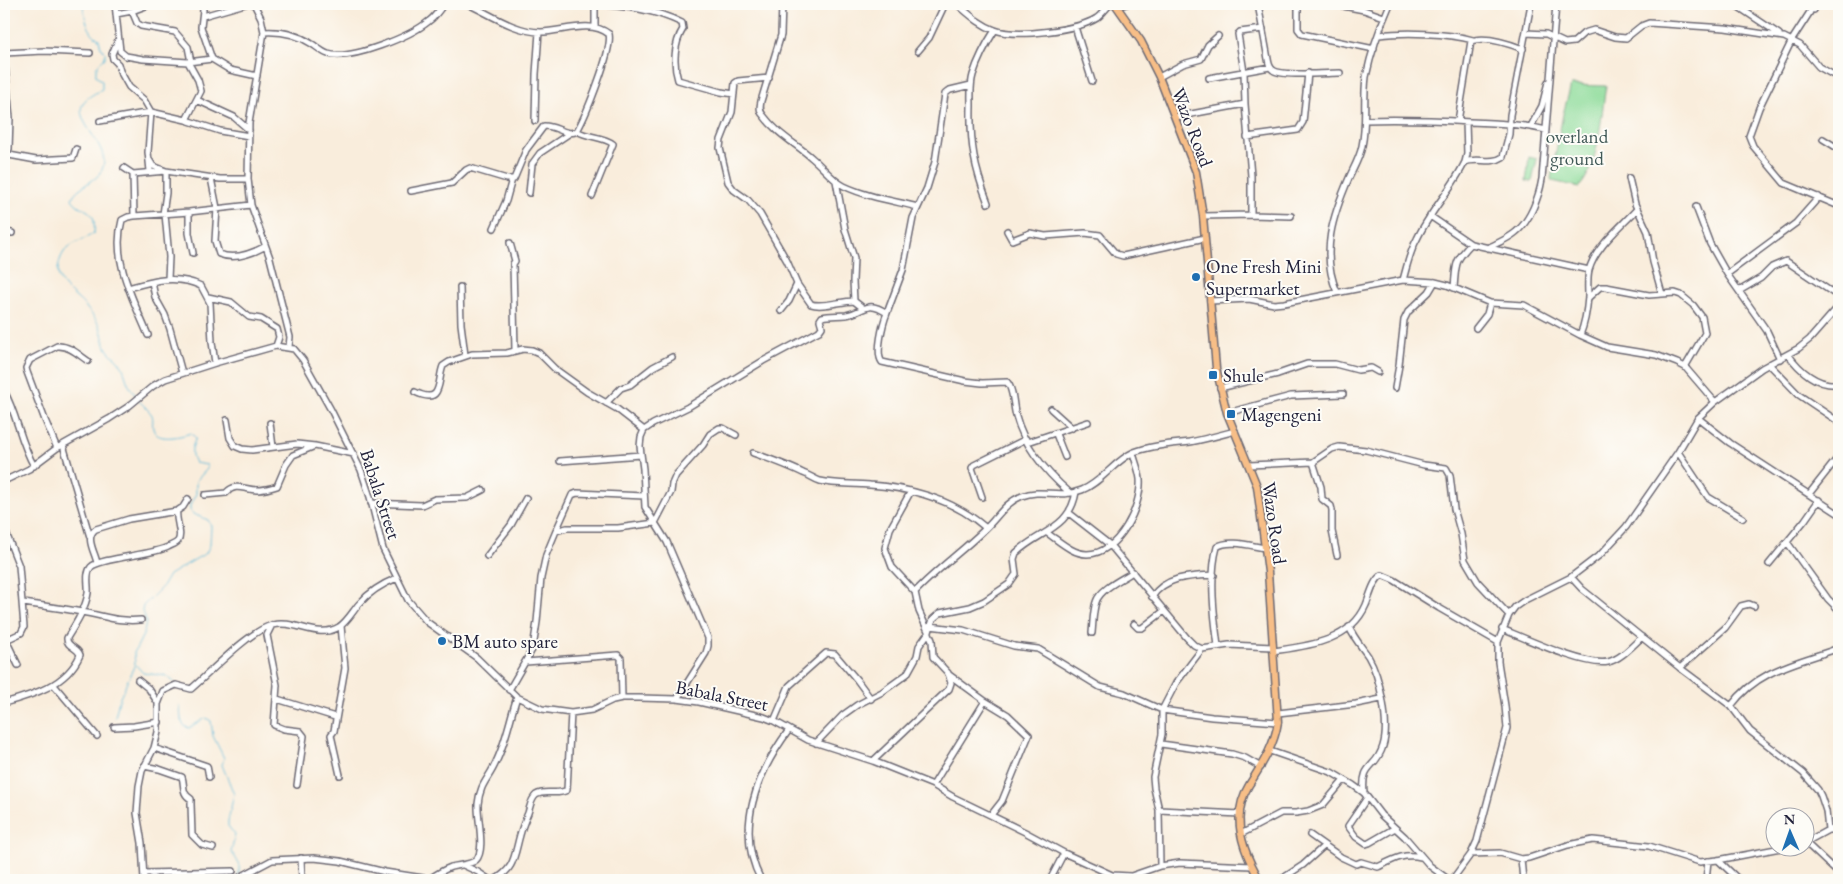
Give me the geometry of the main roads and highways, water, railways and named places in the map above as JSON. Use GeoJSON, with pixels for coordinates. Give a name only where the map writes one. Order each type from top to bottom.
{"type":"FeatureCollection","features":[{"type":"Feature","properties":{"kind":"main road","name":"Wazo Road"},"geometry":{"type":"LineString","coordinates":[[1114,4],[1141,41],[1175,117],[1196,172],[1203,216],[1216,368],[1227,413],[1257,486],[1265,548],[1278,722],[1270,751],[1244,796],[1240,814],[1244,848],[1260,880]]}},
{"type":"Feature","properties":{"kind":"waterway"},"geometry":{"type":"LineString","coordinates":[[83,4],[87,24],[92,33],[99,39],[101,48],[105,52],[105,58],[96,70],[96,76],[102,81],[102,89],[89,97],[83,103],[81,110],[83,118],[102,152],[104,161],[99,174],[77,191],[72,199],[91,214],[94,233],[67,249],[60,260],[58,275],[63,285],[84,305],[97,321],[107,349],[121,365],[129,385],[137,397]]}},
{"type":"Feature","properties":{"kind":"waterway"},"geometry":{"type":"LineString","coordinates":[[115,717],[119,700],[135,664],[134,653],[144,633],[146,621],[142,611],[143,606],[162,587],[169,575],[206,553],[210,545],[211,526],[208,520],[193,514],[190,510],[190,505],[196,494],[196,481],[207,469],[207,465],[195,463],[193,460],[192,451],[196,438],[191,433],[171,437],[157,434],[153,429],[152,415],[139,401]]}},
{"type":"Feature","properties":{"kind":"waterway"},"geometry":{"type":"LineString","coordinates":[[135,664],[143,673],[167,676],[174,682]]}},
{"type":"Feature","properties":{"kind":"waterway"},"geometry":{"type":"LineString","coordinates":[[180,706],[181,719],[186,727],[189,728],[206,718],[211,721],[213,736],[224,758],[222,765],[234,794],[228,826],[235,835],[231,852],[239,866],[239,873],[235,880]]}},
{"type":"Feature","properties":{"kind":"place","name":"One Fresh Mini Supermarket"},"geometry":{"type":"Point","coordinates":[1196,277]}},
{"type":"Feature","properties":{"kind":"place","name":"Shule"},"geometry":{"type":"Point","coordinates":[1213,375]}},
{"type":"Feature","properties":{"kind":"place","name":"Magengeni"},"geometry":{"type":"Point","coordinates":[1231,414]}},
{"type":"Feature","properties":{"kind":"place","name":"BM auto spare"},"geometry":{"type":"Point","coordinates":[442,641]}},
{"type":"Feature","properties":{"kind":"park label","name":"overland ground"},"geometry":{"type":"Point","coordinates":[1577,147]}}]}
